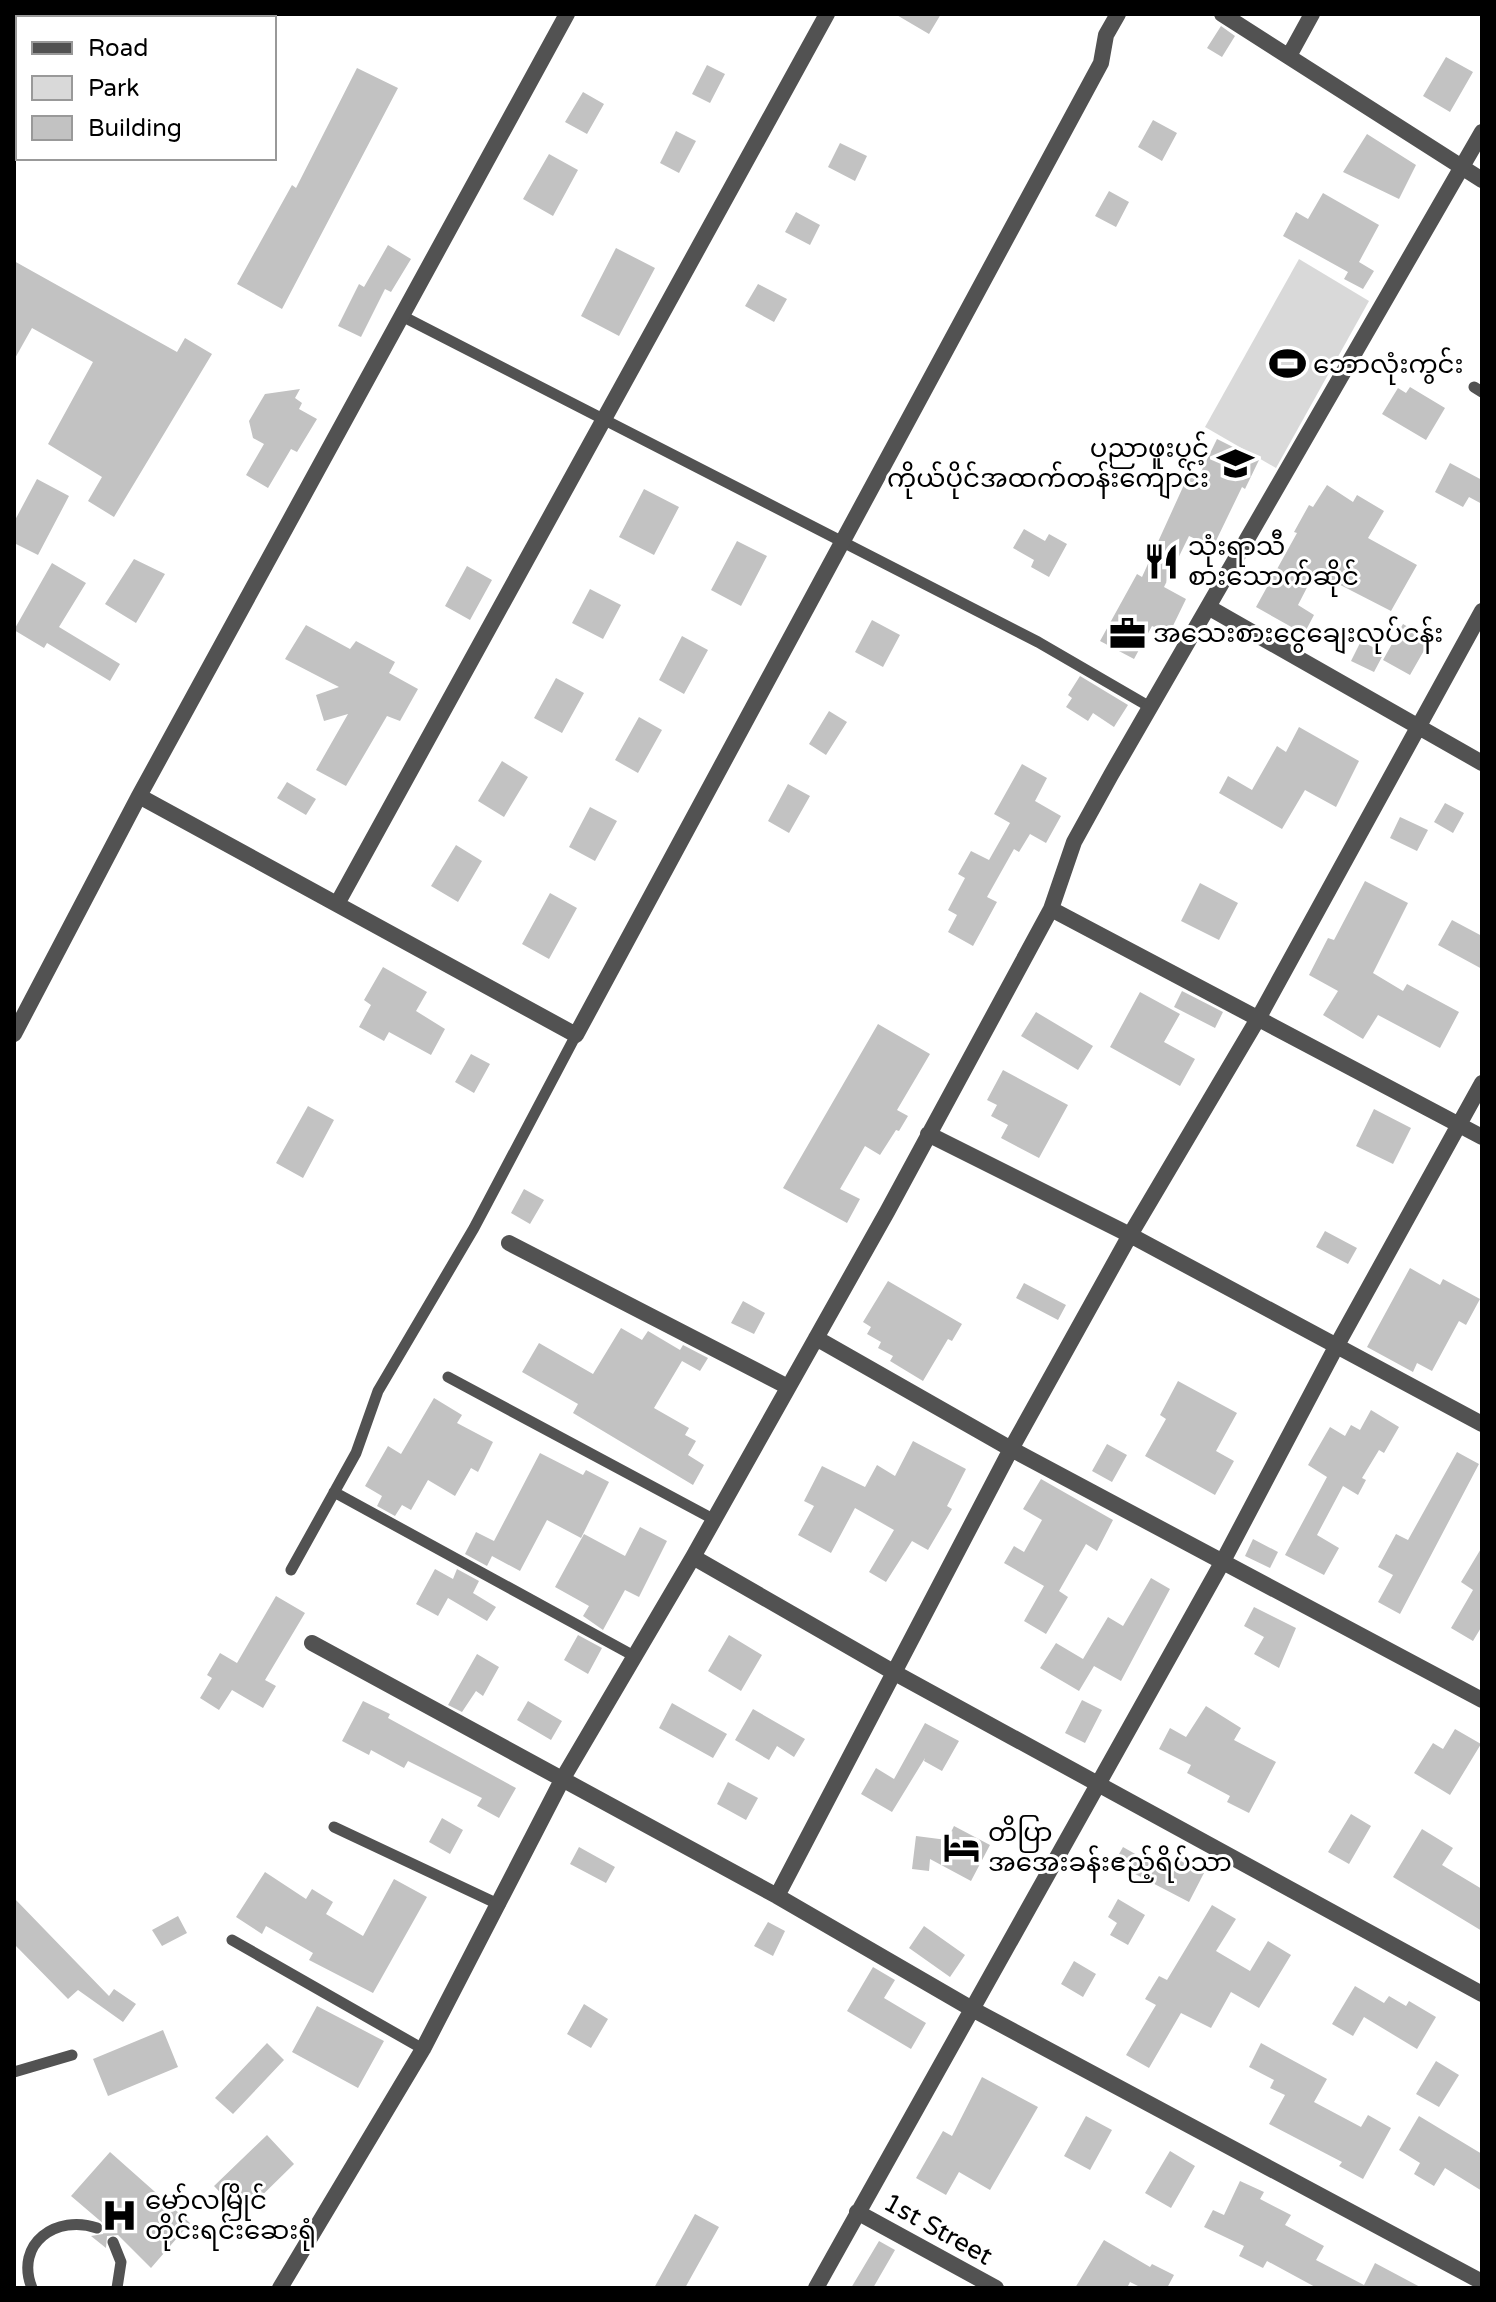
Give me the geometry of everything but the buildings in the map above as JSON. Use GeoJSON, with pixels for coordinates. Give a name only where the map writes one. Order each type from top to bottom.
{"type":"FeatureCollection","features":[{"type":"Feature","properties":{"kind":"street"},"geometry":{"type":"LineString","coordinates":[[14,1034],[139,796],[567,14]]}},
{"type":"Feature","properties":{"kind":"street"},"geometry":{"type":"LineString","coordinates":[[337,904],[607,420],[827,14]]}},
{"type":"Feature","properties":{"kind":"street"},"geometry":{"type":"LineString","coordinates":[[139,796],[576,1035],[841,539],[1101,63],[1106,35],[1118,14]]}},
{"type":"Feature","properties":{"kind":"street"},"geometry":{"type":"LineString","coordinates":[[1222,14],[1482,180]]}},
{"type":"Feature","properties":{"kind":"street"},"geometry":{"type":"LineString","coordinates":[[1289,56],[1312,14]]}},
{"type":"Feature","properties":{"kind":"street"},"geometry":{"type":"LineString","coordinates":[[280,2288],[423,2049],[563,1778],[693,1557],[816,1338],[1051,909],[1074,842],[1482,132]]}},
{"type":"Feature","properties":{"kind":"street"},"geometry":{"type":"LineString","coordinates":[[1208,607],[1482,763]]}},
{"type":"Feature","properties":{"kind":"street"},"geometry":{"type":"LineString","coordinates":[[777,1896],[1011,1449],[1130,1235],[1259,1017],[1482,611]]}},
{"type":"Feature","properties":{"kind":"street"},"geometry":{"type":"LineString","coordinates":[[1051,909],[1482,1137]]}},
{"type":"Feature","properties":{"kind":"street"},"geometry":{"type":"LineString","coordinates":[[816,2288],[1223,1561],[1337,1345],[1482,1083]]}},
{"type":"Feature","properties":{"kind":"street"},"geometry":{"type":"LineString","coordinates":[[928,1134],[1130,1235],[1482,1424]]}},
{"type":"Feature","properties":{"kind":"street"},"geometry":{"type":"LineString","coordinates":[[509,1243],[788,1387]]}},
{"type":"Feature","properties":{"kind":"street"},"geometry":{"type":"LineString","coordinates":[[816,1338],[1011,1449],[1482,1700]]}},
{"type":"Feature","properties":{"kind":"street"},"geometry":{"type":"LineString","coordinates":[[693,1557],[895,1673],[1482,1994]]}},
{"type":"Feature","properties":{"kind":"street"},"geometry":{"type":"LineString","coordinates":[[312,1643],[777,1896],[972,2009],[1482,2282]]}},
{"type":"Feature","properties":{"kind":"street","name":"1st Street"},"geometry":{"type":"LineString","coordinates":[[857,2212],[996,2288]]}},
{"type":"Feature","properties":{"kind":"lane"},"geometry":{"type":"LineString","coordinates":[[402,316],[841,539],[1038,642],[1150,707]]}},
{"type":"Feature","properties":{"kind":"lane"},"geometry":{"type":"LineString","coordinates":[[291,1570],[356,1453],[378,1391],[474,1228],[576,1035]]}},
{"type":"Feature","properties":{"kind":"lane"},"geometry":{"type":"LineString","coordinates":[[448,1377],[713,1519]]}},
{"type":"Feature","properties":{"kind":"lane"},"geometry":{"type":"LineString","coordinates":[[334,1492],[634,1656]]}},
{"type":"Feature","properties":{"kind":"lane"},"geometry":{"type":"LineString","coordinates":[[334,1827],[500,1905]]}},
{"type":"Feature","properties":{"kind":"lane"},"geometry":{"type":"LineString","coordinates":[[232,1940],[423,2049]]}},
{"type":"Feature","properties":{"kind":"lane"},"geometry":{"type":"LineString","coordinates":[[14,2072],[72,2055]]}},
{"type":"Feature","properties":{"kind":"lane"},"geometry":{"type":"LineString","coordinates":[[32,2288],[28,2268],[39,2239],[65,2223],[81,2222],[97,2228]]}},
{"type":"Feature","properties":{"kind":"lane"},"geometry":{"type":"LineString","coordinates":[[113,2242],[121,2262],[117,2288]]}},
{"type":"Feature","properties":{"kind":"green space","name":"ဘောလုံးကွင်း"},"geometry":{"type":"Polygon","coordinates":[[[1299,259],[1369,301],[1276,468],[1205,427],[1299,259]]]}},
{"type":"Feature","properties":{"kind":"place","name":"ဘောလုံးကွင်း"},"geometry":{"type":"Point","coordinates":[1287,364]}},
{"type":"Feature","properties":{"kind":"place","name":"ပညာဖူးပွင့် ကိုယ်ပိုင်အထက်တန်းကျောင်း"},"geometry":{"type":"Point","coordinates":[1235,463]}},
{"type":"Feature","properties":{"kind":"place","name":"သုံးရာသီ စားသောက်ဆိုင်"},"geometry":{"type":"Point","coordinates":[1162,561]}},
{"type":"Feature","properties":{"kind":"place","name":"အသေးစားငွေချေးလုပ်ငန်း"},"geometry":{"type":"Point","coordinates":[1127,633]}},
{"type":"Feature","properties":{"kind":"place","name":"တိပြာ အအေးခန်းဧည့်ရိပ်သာ"},"geometry":{"type":"Point","coordinates":[962,1847]}},
{"type":"Feature","properties":{"kind":"place","name":"မော်လမြိုင် တိုင်းရင်းဆေးရုံ"},"geometry":{"type":"Point","coordinates":[119,2215]}}]}
